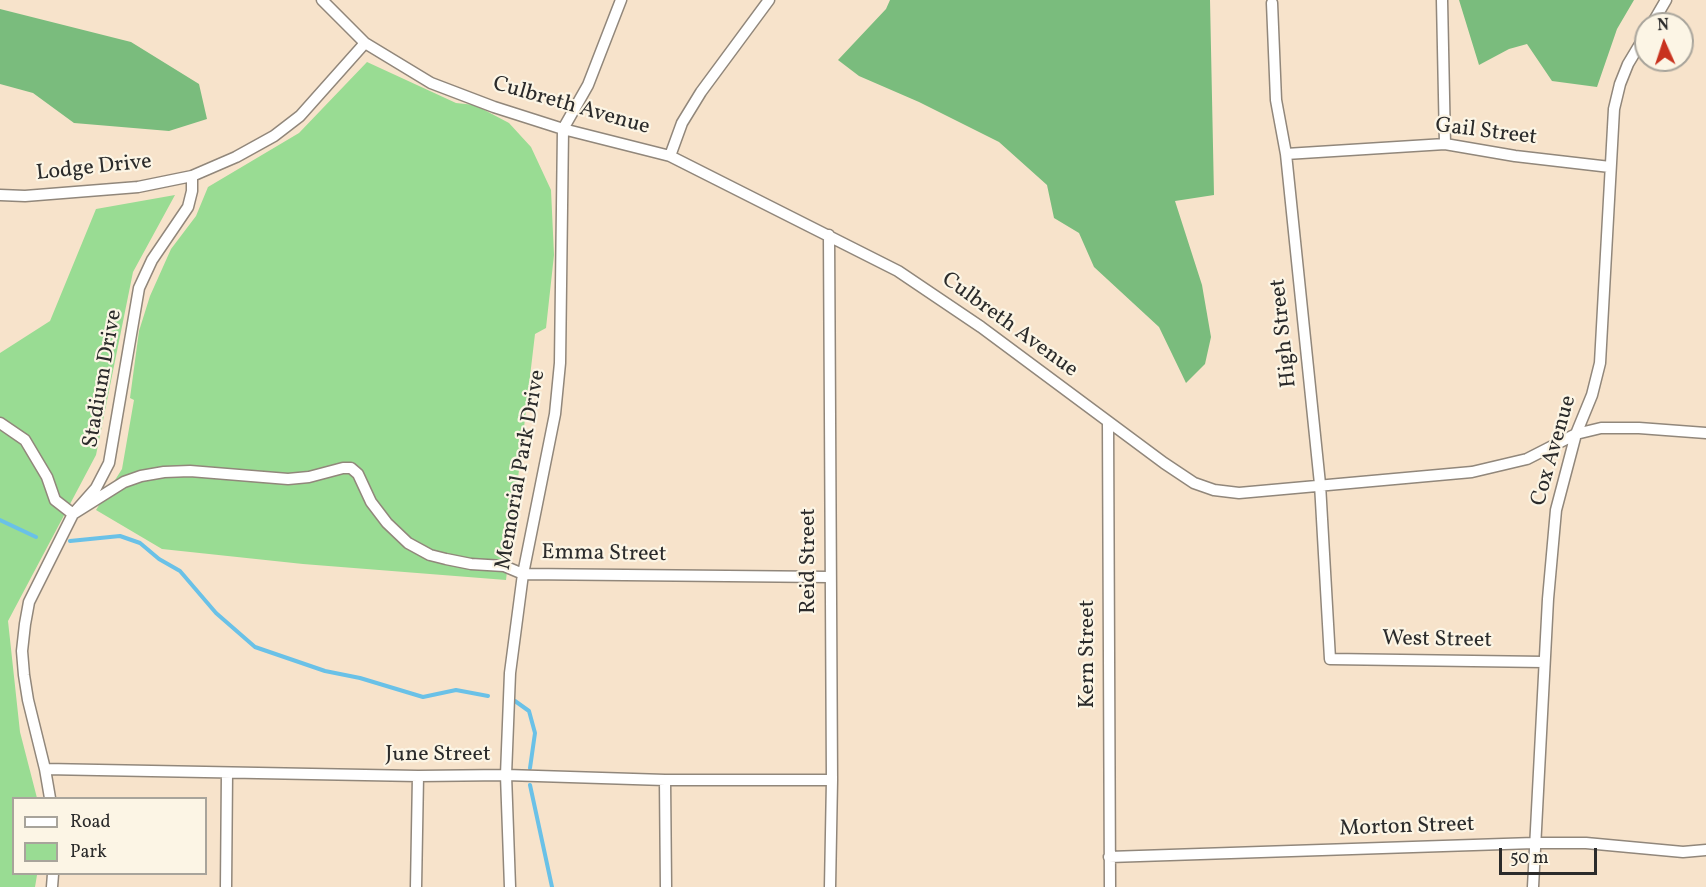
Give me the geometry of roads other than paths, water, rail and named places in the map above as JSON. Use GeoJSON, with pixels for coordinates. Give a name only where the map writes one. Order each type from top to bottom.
{"type":"FeatureCollection","features":[{"type":"Feature","properties":{"kind":"street","name":"Culbreth Avenue"},"geometry":{"type":"LineString","coordinates":[[322,0],[365,43],[431,83],[494,107],[563,129],[670,156],[829,234],[898,271],[981,327],[1194,483],[1214,490],[1239,493],[1472,472],[1527,459],[1576,434],[1601,428],[1639,428],[1706,433]]}},
{"type":"Feature","properties":{"kind":"street","name":"Memorial Park Drive"},"geometry":{"type":"LineString","coordinates":[[510,887],[506,775],[510,673],[523,574],[555,414],[560,363],[563,129],[588,85],[621,0]]}},
{"type":"Feature","properties":{"kind":"street"},"geometry":{"type":"LineString","coordinates":[[670,156],[682,123],[769,0]]}},
{"type":"Feature","properties":{"kind":"street"},"geometry":{"type":"LineString","coordinates":[[1442,0],[1445,144]]}},
{"type":"Feature","properties":{"kind":"street","name":"High Street"},"geometry":{"type":"LineString","coordinates":[[1272,3],[1276,100],[1286,154],[1320,484],[1330,659]]}},
{"type":"Feature","properties":{"kind":"street"},"geometry":{"type":"LineString","coordinates":[[192,176],[236,157],[274,136],[300,116],[365,43]]}},
{"type":"Feature","properties":{"kind":"street","name":"Cox Avenue"},"geometry":{"type":"LineString","coordinates":[[1533,887],[1544,662],[1556,510],[1576,434],[1592,395],[1600,363],[1614,109],[1620,84],[1634,54]]}},
{"type":"Feature","properties":{"kind":"street","name":"Gail Street"},"geometry":{"type":"LineString","coordinates":[[1286,154],[1445,144],[1515,156],[1611,167]]}},
{"type":"Feature","properties":{"kind":"street","name":"Lodge Drive"},"geometry":{"type":"LineString","coordinates":[[0,195],[25,196],[138,187],[192,176]]}},
{"type":"Feature","properties":{"kind":"street","name":"Stadium Drive"},"geometry":{"type":"LineString","coordinates":[[50,797],[27,700],[22,642],[29,602],[73,514],[96,488],[109,463],[139,288],[152,260],[188,207],[192,191],[192,176]]}},
{"type":"Feature","properties":{"kind":"street","name":"Reid Street"},"geometry":{"type":"LineString","coordinates":[[829,234],[832,780],[830,887]]}},
{"type":"Feature","properties":{"kind":"street","name":"Kern Street"},"geometry":{"type":"LineString","coordinates":[[1108,422],[1110,887]]}},
{"type":"Feature","properties":{"kind":"street"},"geometry":{"type":"LineString","coordinates":[[0,423],[25,440],[47,477],[56,500],[73,514]]}},
{"type":"Feature","properties":{"kind":"street","name":"Emma Street"},"geometry":{"type":"LineString","coordinates":[[73,514],[124,483],[141,476],[164,472],[190,471],[288,479],[351,468],[358,474],[371,502],[387,524],[408,543],[430,555],[471,564],[504,566],[523,574],[830,577]]}},
{"type":"Feature","properties":{"kind":"street","name":"West Street"},"geometry":{"type":"LineString","coordinates":[[1330,659],[1544,662]]}},
{"type":"Feature","properties":{"kind":"street","name":"June Street"},"geometry":{"type":"LineString","coordinates":[[45,769],[418,776],[506,775],[665,780],[832,780]]}},
{"type":"Feature","properties":{"kind":"street"},"geometry":{"type":"LineString","coordinates":[[226,887],[227,773]]}},
{"type":"Feature","properties":{"kind":"street"},"geometry":{"type":"LineString","coordinates":[[416,887],[418,776]]}},
{"type":"Feature","properties":{"kind":"street"},"geometry":{"type":"LineString","coordinates":[[665,780],[666,887]]}},
{"type":"Feature","properties":{"kind":"street","name":"Morton Street"},"geometry":{"type":"LineString","coordinates":[[1109,857],[1534,843],[1586,843],[1683,852],[1706,850]]}},
{"type":"Feature","properties":{"kind":"waterway"},"geometry":{"type":"LineString","coordinates":[[0,520],[36,537]]}},
{"type":"Feature","properties":{"kind":"waterway"},"geometry":{"type":"LineString","coordinates":[[70,541],[120,536],[140,543],[159,559],[180,571],[216,613],[255,647],[325,671],[360,678],[423,697],[456,690],[488,696]]}},
{"type":"Feature","properties":{"kind":"waterway"},"geometry":{"type":"LineString","coordinates":[[515,701],[529,711],[535,733],[530,768]]}},
{"type":"Feature","properties":{"kind":"waterway"},"geometry":{"type":"LineString","coordinates":[[530,785],[552,887]]}}]}
